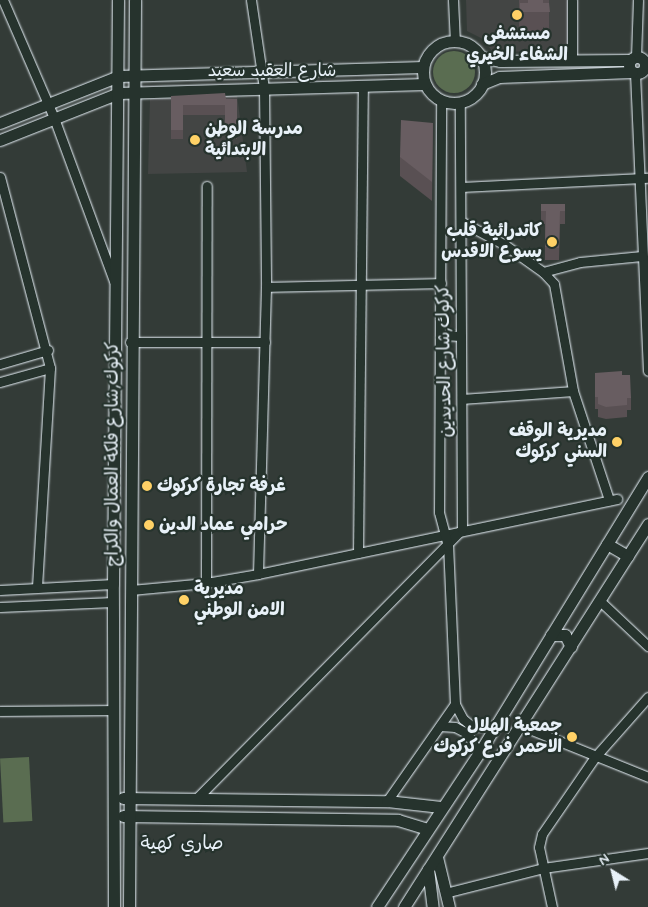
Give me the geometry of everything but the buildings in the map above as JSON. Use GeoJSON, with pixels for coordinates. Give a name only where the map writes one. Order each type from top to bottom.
{"type":"FeatureCollection","features":[{"type":"Feature","properties":{"kind":"street"},"geometry":{"type":"LineString","coordinates":[[3,0],[54,118],[117,289]]}},
{"type":"Feature","properties":{"kind":"street","name":"كركوك,شارع فلكة العمال والكراج"},"geometry":{"type":"LineString","coordinates":[[114,907],[113,584],[119,93],[118,0]]}},
{"type":"Feature","properties":{"kind":"street","name":"كركوك,شارع فلكة العمال والكراج"},"geometry":{"type":"LineString","coordinates":[[129,907],[130,342],[135,0]]}},
{"type":"Feature","properties":{"kind":"street"},"geometry":{"type":"LineString","coordinates":[[251,0],[264,72],[266,287],[258,574]]}},
{"type":"Feature","properties":{"kind":"street"},"geometry":{"type":"LineString","coordinates":[[453,0],[455,42]]}},
{"type":"Feature","properties":{"kind":"street"},"geometry":{"type":"LineString","coordinates":[[572,0],[572,60]]}},
{"type":"Feature","properties":{"kind":"street"},"geometry":{"type":"LineString","coordinates":[[638,0],[639,59],[629,68],[639,73]]}},
{"type":"Feature","properties":{"kind":"street"},"geometry":{"type":"LineString","coordinates":[[446,42],[455,42],[474,49],[480,57],[484,66],[482,84],[474,96],[460,102],[441,100],[425,84],[423,67],[431,51],[446,42]]}},
{"type":"Feature","properties":{"kind":"street"},"geometry":{"type":"LineString","coordinates":[[480,57],[500,61],[639,59]]}},
{"type":"Feature","properties":{"kind":"street","name":"شارع العقيد سعيد"},"geometry":{"type":"LineString","coordinates":[[0,123],[119,76],[135,74],[363,71],[423,67]]}},
{"type":"Feature","properties":{"kind":"street"},"geometry":{"type":"LineString","coordinates":[[482,84],[499,77],[639,73]]}},
{"type":"Feature","properties":{"kind":"street"},"geometry":{"type":"LineString","coordinates":[[639,73],[644,178],[642,256],[648,371]]}},
{"type":"Feature","properties":{"kind":"street","name":"شارع العقيد سعيد"},"geometry":{"type":"LineString","coordinates":[[0,140],[119,93],[264,88],[363,88],[425,84]]}},
{"type":"Feature","properties":{"kind":"street"},"geometry":{"type":"LineString","coordinates":[[358,553],[363,88]]}},
{"type":"Feature","properties":{"kind":"street","name":"كركوك,شارع الحديدين"},"geometry":{"type":"LineString","coordinates":[[441,100],[438,512],[448,546],[455,704]]}},
{"type":"Feature","properties":{"kind":"street","name":"كركوك,شارع الحديدين"},"geometry":{"type":"LineString","coordinates":[[460,102],[462,529]]}},
{"type":"Feature","properties":{"kind":"street"},"geometry":{"type":"LineString","coordinates":[[0,176],[48,350],[50,368],[37,588]]}},
{"type":"Feature","properties":{"kind":"street"},"geometry":{"type":"LineString","coordinates":[[461,187],[644,178]]}},
{"type":"Feature","properties":{"kind":"street"},"geometry":{"type":"LineString","coordinates":[[206,583],[207,186]]}},
{"type":"Feature","properties":{"kind":"street"},"geometry":{"type":"LineString","coordinates":[[131,590],[206,583],[258,574],[462,529],[613,500],[573,391],[554,284],[544,272],[505,246],[462,222]]}},
{"type":"Feature","properties":{"kind":"street"},"geometry":{"type":"LineString","coordinates":[[544,272],[580,262],[642,256]]}},
{"type":"Feature","properties":{"kind":"street","name":"كركوك,شارع الحديدين"},"geometry":{"type":"LineString","coordinates":[[266,287],[361,287],[441,283]]}},
{"type":"Feature","properties":{"kind":"street"},"geometry":{"type":"LineString","coordinates":[[440,335],[461,336]]}},
{"type":"Feature","properties":{"kind":"street"},"geometry":{"type":"LineString","coordinates":[[130,342],[265,342]]}},
{"type":"Feature","properties":{"kind":"street"},"geometry":{"type":"LineString","coordinates":[[0,364],[48,350]]}},
{"type":"Feature","properties":{"kind":"street"},"geometry":{"type":"LineString","coordinates":[[0,382],[50,368]]}},
{"type":"Feature","properties":{"kind":"street"},"geometry":{"type":"LineString","coordinates":[[462,399],[573,391]]}},
{"type":"Feature","properties":{"kind":"street"},"geometry":{"type":"LineString","coordinates":[[377,907],[441,807],[479,753],[648,477]]}},
{"type":"Feature","properties":{"kind":"street"},"geometry":{"type":"LineString","coordinates":[[404,907],[522,726],[648,524]]}},
{"type":"Feature","properties":{"kind":"street"},"geometry":{"type":"LineString","coordinates":[[196,799],[448,546],[462,529]]}},
{"type":"Feature","properties":{"kind":"street"},"geometry":{"type":"LineString","coordinates":[[607,544],[628,556]]}},
{"type":"Feature","properties":{"kind":"street"},"geometry":{"type":"LineString","coordinates":[[0,590],[113,584]]}},
{"type":"Feature","properties":{"kind":"street"},"geometry":{"type":"LineString","coordinates":[[600,601],[648,646]]}},
{"type":"Feature","properties":{"kind":"street"},"geometry":{"type":"LineString","coordinates":[[0,607],[113,602]]}},
{"type":"Feature","properties":{"kind":"street"},"geometry":{"type":"LineString","coordinates":[[551,635],[566,635],[571,647]]}},
{"type":"Feature","properties":{"kind":"street"},"geometry":{"type":"LineString","coordinates":[[552,907],[539,847],[542,834],[595,757],[648,697]]}},
{"type":"Feature","properties":{"kind":"street"},"geometry":{"type":"LineString","coordinates":[[387,801],[455,704],[468,724],[482,728],[495,726]]}},
{"type":"Feature","properties":{"kind":"street"},"geometry":{"type":"LineString","coordinates":[[0,711],[114,710]]}},
{"type":"Feature","properties":{"kind":"street"},"geometry":{"type":"LineString","coordinates":[[440,726],[462,730],[473,739],[479,753]]}},
{"type":"Feature","properties":{"kind":"street"},"geometry":{"type":"LineString","coordinates":[[522,726],[648,777]]}},
{"type":"Feature","properties":{"kind":"street"},"geometry":{"type":"LineString","coordinates":[[114,798],[387,801],[441,807]]}},
{"type":"Feature","properties":{"kind":"street"},"geometry":{"type":"LineString","coordinates":[[113,817],[398,820],[427,829]]}},
{"type":"Feature","properties":{"kind":"street"},"geometry":{"type":"LineString","coordinates":[[445,893],[543,868],[648,853]]}},
{"type":"Feature","properties":{"kind":"street"},"geometry":{"type":"LineString","coordinates":[[437,857],[448,907]]}},
{"type":"Feature","properties":{"kind":"street"},"geometry":{"type":"LineString","coordinates":[[428,869],[433,907]]}},
{"type":"Feature","properties":{"kind":"shaded area","name":"مستشفى الشفاء الخيري"},"geometry":{"type":"Polygon","coordinates":[[[466,0],[568,0],[568,51],[493,52],[481,38],[467,31],[466,0]]]}},
{"type":"Feature","properties":{"kind":"shaded area","name":"مدرسة الوطن الابتدائية"},"geometry":{"type":"Polygon","coordinates":[[[237,95],[247,172],[148,174],[150,99],[237,95]]]}},
{"type":"Feature","properties":{"kind":"green space"},"geometry":{"type":"Polygon","coordinates":[[[450,51],[458,51],[469,57],[475,72],[469,87],[458,93],[450,93],[439,87],[433,76],[433,68],[439,57],[450,51]]]}},
{"type":"Feature","properties":{"kind":"green space"},"geometry":{"type":"Polygon","coordinates":[[[29,757],[32,821],[3,822],[0,759],[29,757]]]}},
{"type":"Feature","properties":{"kind":"place","name":"مستشفى الشفاء الخيري"},"geometry":{"type":"Point","coordinates":[517,15]}},
{"type":"Feature","properties":{"kind":"place","name":"مدرسة الوطن الابتدائية"},"geometry":{"type":"Point","coordinates":[195,140]}},
{"type":"Feature","properties":{"kind":"place","name":"كاتدرائية قلب يسوع الاقدس"},"geometry":{"type":"Point","coordinates":[552,242]}},
{"type":"Feature","properties":{"kind":"place","name":"مديرية الوقف السني كركوك"},"geometry":{"type":"Point","coordinates":[617,442]}},
{"type":"Feature","properties":{"kind":"place","name":"غرفة تجارة كركوك"},"geometry":{"type":"Point","coordinates":[147,486]}},
{"type":"Feature","properties":{"kind":"place","name":"حرامي عماد الدين"},"geometry":{"type":"Point","coordinates":[149,525]}},
{"type":"Feature","properties":{"kind":"place","name":"مديرية الامن الوطني"},"geometry":{"type":"Point","coordinates":[184,600]}},
{"type":"Feature","properties":{"kind":"place","name":"جمعية الهلال الاحمر فرع كركوك"},"geometry":{"type":"Point","coordinates":[572,737]}},
{"type":"Feature","properties":{"kind":"district","name":"صاري كهية"},"geometry":{"type":"Point","coordinates":[182,844]}}]}
